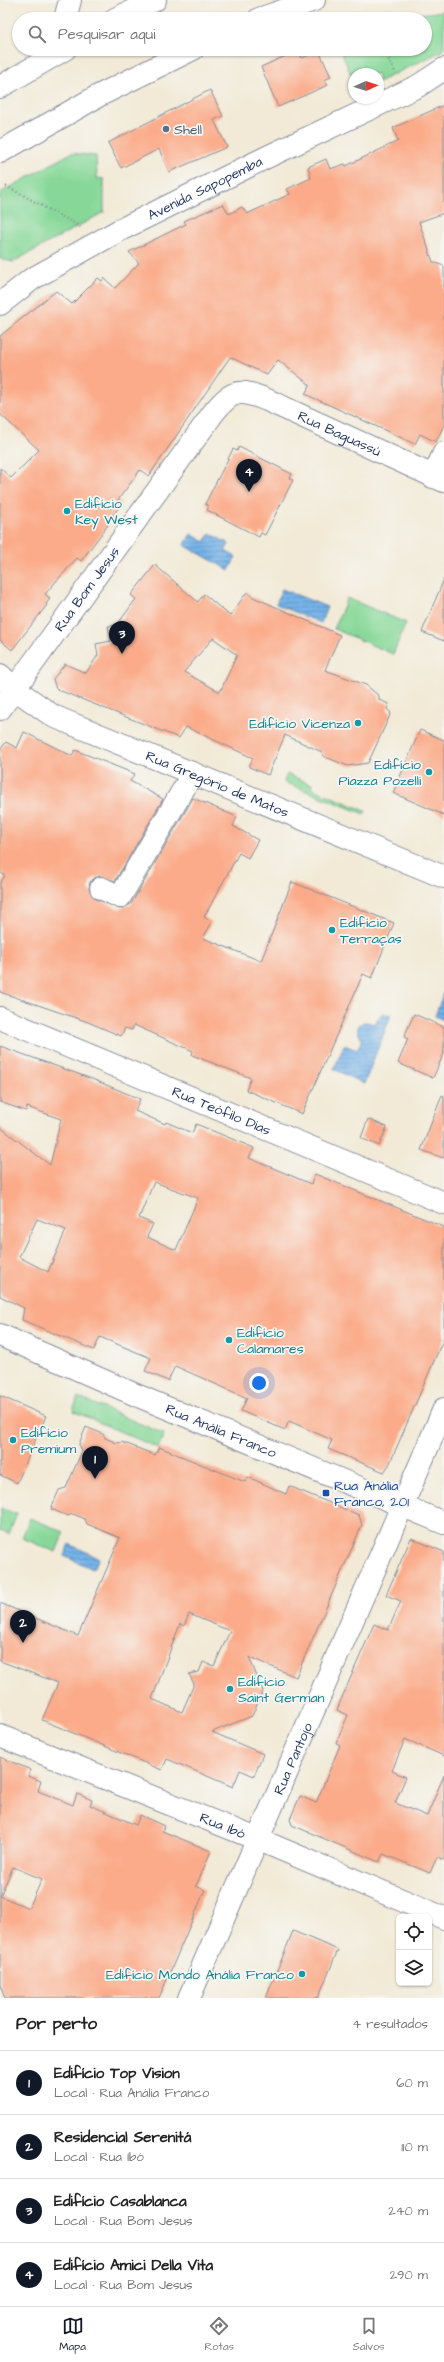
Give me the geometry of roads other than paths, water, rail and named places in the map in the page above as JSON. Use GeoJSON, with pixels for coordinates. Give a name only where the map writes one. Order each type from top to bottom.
{"type":"FeatureCollection","features":[{"type":"Feature","properties":{"kind":"main road"},"geometry":{"type":"LineString","coordinates":[[67,12],[70,0]]}},
{"type":"Feature","properties":{"kind":"main road"},"geometry":{"type":"LineString","coordinates":[[129,12],[154,0]]}},
{"type":"Feature","properties":{"kind":"main road"},"geometry":{"type":"LineString","coordinates":[[279,12],[314,0]]}},
{"type":"Feature","properties":{"kind":"main road"},"geometry":{"type":"LineString","coordinates":[[0,152],[98,96],[179,56]]}},
{"type":"Feature","properties":{"kind":"main road"},"geometry":{"type":"LineString","coordinates":[[0,87],[45,57]]}},
{"type":"Feature","properties":{"kind":"main road","name":"Avenida Sapopemba"},"geometry":{"type":"LineString","coordinates":[[3,298],[120,230],[267,157],[418,86],[444,69]]}},
{"type":"Feature","properties":{"kind":"main road","name":"Avenida Sapopemba"},"geometry":{"type":"LineString","coordinates":[[418,86],[444,82]]}},
{"type":"Feature","properties":{"kind":"main road","name":"Rua Baguassú"},"geometry":{"type":"LineString","coordinates":[[232,394],[247,393],[267,400],[439,479]]}},
{"type":"Feature","properties":{"kind":"main road","name":"Rua Bom Jesus"},"geometry":{"type":"LineString","coordinates":[[0,709],[7,682],[214,412],[232,394]]}},
{"type":"Feature","properties":{"kind":"main road"},"geometry":{"type":"LineString","coordinates":[[439,479],[444,453]]}},
{"type":"Feature","properties":{"kind":"main road","name":"Rua Gregório de Matos"},"geometry":{"type":"LineString","coordinates":[[7,682],[53,716],[444,877]]}},
{"type":"Feature","properties":{"kind":"main road"},"geometry":{"type":"LineString","coordinates":[[101,888],[120,897],[193,773]]}},
{"type":"Feature","properties":{"kind":"main road","name":"Rua Teófilo Dias"},"geometry":{"type":"LineString","coordinates":[[0,1018],[444,1203]]}},
{"type":"Feature","properties":{"kind":"main road","name":"Rua Anália Franco"},"geometry":{"type":"LineString","coordinates":[[0,1335],[144,1398],[444,1523]]}},
{"type":"Feature","properties":{"kind":"main road","name":"Rua Pantojo"},"geometry":{"type":"LineString","coordinates":[[189,1998],[257,1839],[404,1506],[444,1409]]}},
{"type":"Feature","properties":{"kind":"main road","name":"Rua Ibó"},"geometry":{"type":"LineString","coordinates":[[0,1736],[257,1839],[444,1918]]}},
{"type":"Feature","properties":{"kind":"water"},"geometry":{"type":"Polygon","coordinates":[[[210,533],[229,544],[225,551],[236,557],[229,570],[184,545],[191,534],[205,542],[210,533]]]}},
{"type":"Feature","properties":{"kind":"water"},"geometry":{"type":"Polygon","coordinates":[[[282,589],[327,607],[321,623],[276,604],[282,589]]]}},
{"type":"Feature","properties":{"kind":"water"},"geometry":{"type":"Polygon","coordinates":[[[444,992],[444,1020],[435,1016],[444,992]]]}},
{"type":"Feature","properties":{"kind":"water"},"geometry":{"type":"Polygon","coordinates":[[[382,1013],[391,1015],[364,1084],[334,1069],[344,1045],[357,1050],[362,1040],[358,1032],[358,1026],[364,1022],[375,1024],[382,1013]]]}},
{"type":"Feature","properties":{"kind":"water"},"geometry":{"type":"Polygon","coordinates":[[[69,1544],[99,1558],[93,1569],[64,1556],[69,1544]]]}},
{"type":"Feature","properties":{"kind":"place","name":"Shell"},"geometry":{"type":"Point","coordinates":[166,129]}},
{"type":"Feature","properties":{"kind":"place","name":"Edifício Amici Della Vita"},"geometry":{"type":"Point","coordinates":[249,492]}},
{"type":"Feature","properties":{"kind":"place","name":"Edifício Key West"},"geometry":{"type":"Point","coordinates":[67,511]}},
{"type":"Feature","properties":{"kind":"place","name":"Edifício Casablanca"},"geometry":{"type":"Point","coordinates":[122,654]}},
{"type":"Feature","properties":{"kind":"place","name":"Edifício Vicenza"},"geometry":{"type":"Point","coordinates":[358,723]}},
{"type":"Feature","properties":{"kind":"place","name":"Edifício Piazza Pozelli"},"geometry":{"type":"Point","coordinates":[429,772]}},
{"type":"Feature","properties":{"kind":"place","name":"Edifício Terraças"},"geometry":{"type":"Point","coordinates":[332,930]}},
{"type":"Feature","properties":{"kind":"place","name":"Edifício Calamares"},"geometry":{"type":"Point","coordinates":[229,1340]}},
{"type":"Feature","properties":{"kind":"place","name":"Edifício Premium"},"geometry":{"type":"Point","coordinates":[13,1440]}},
{"type":"Feature","properties":{"kind":"place","name":"Edifício Top Vision"},"geometry":{"type":"Point","coordinates":[95,1479]}},
{"type":"Feature","properties":{"kind":"place","name":"Rua Anália Franco, 201"},"geometry":{"type":"Point","coordinates":[326,1493]}},
{"type":"Feature","properties":{"kind":"place","name":"Residencial Serenitá"},"geometry":{"type":"Point","coordinates":[23,1643]}},
{"type":"Feature","properties":{"kind":"place","name":"Edifício Saint German"},"geometry":{"type":"Point","coordinates":[230,1689]}},
{"type":"Feature","properties":{"kind":"place","name":"Edifício Mondo Anália Franco"},"geometry":{"type":"Point","coordinates":[302,1974]}}]}
